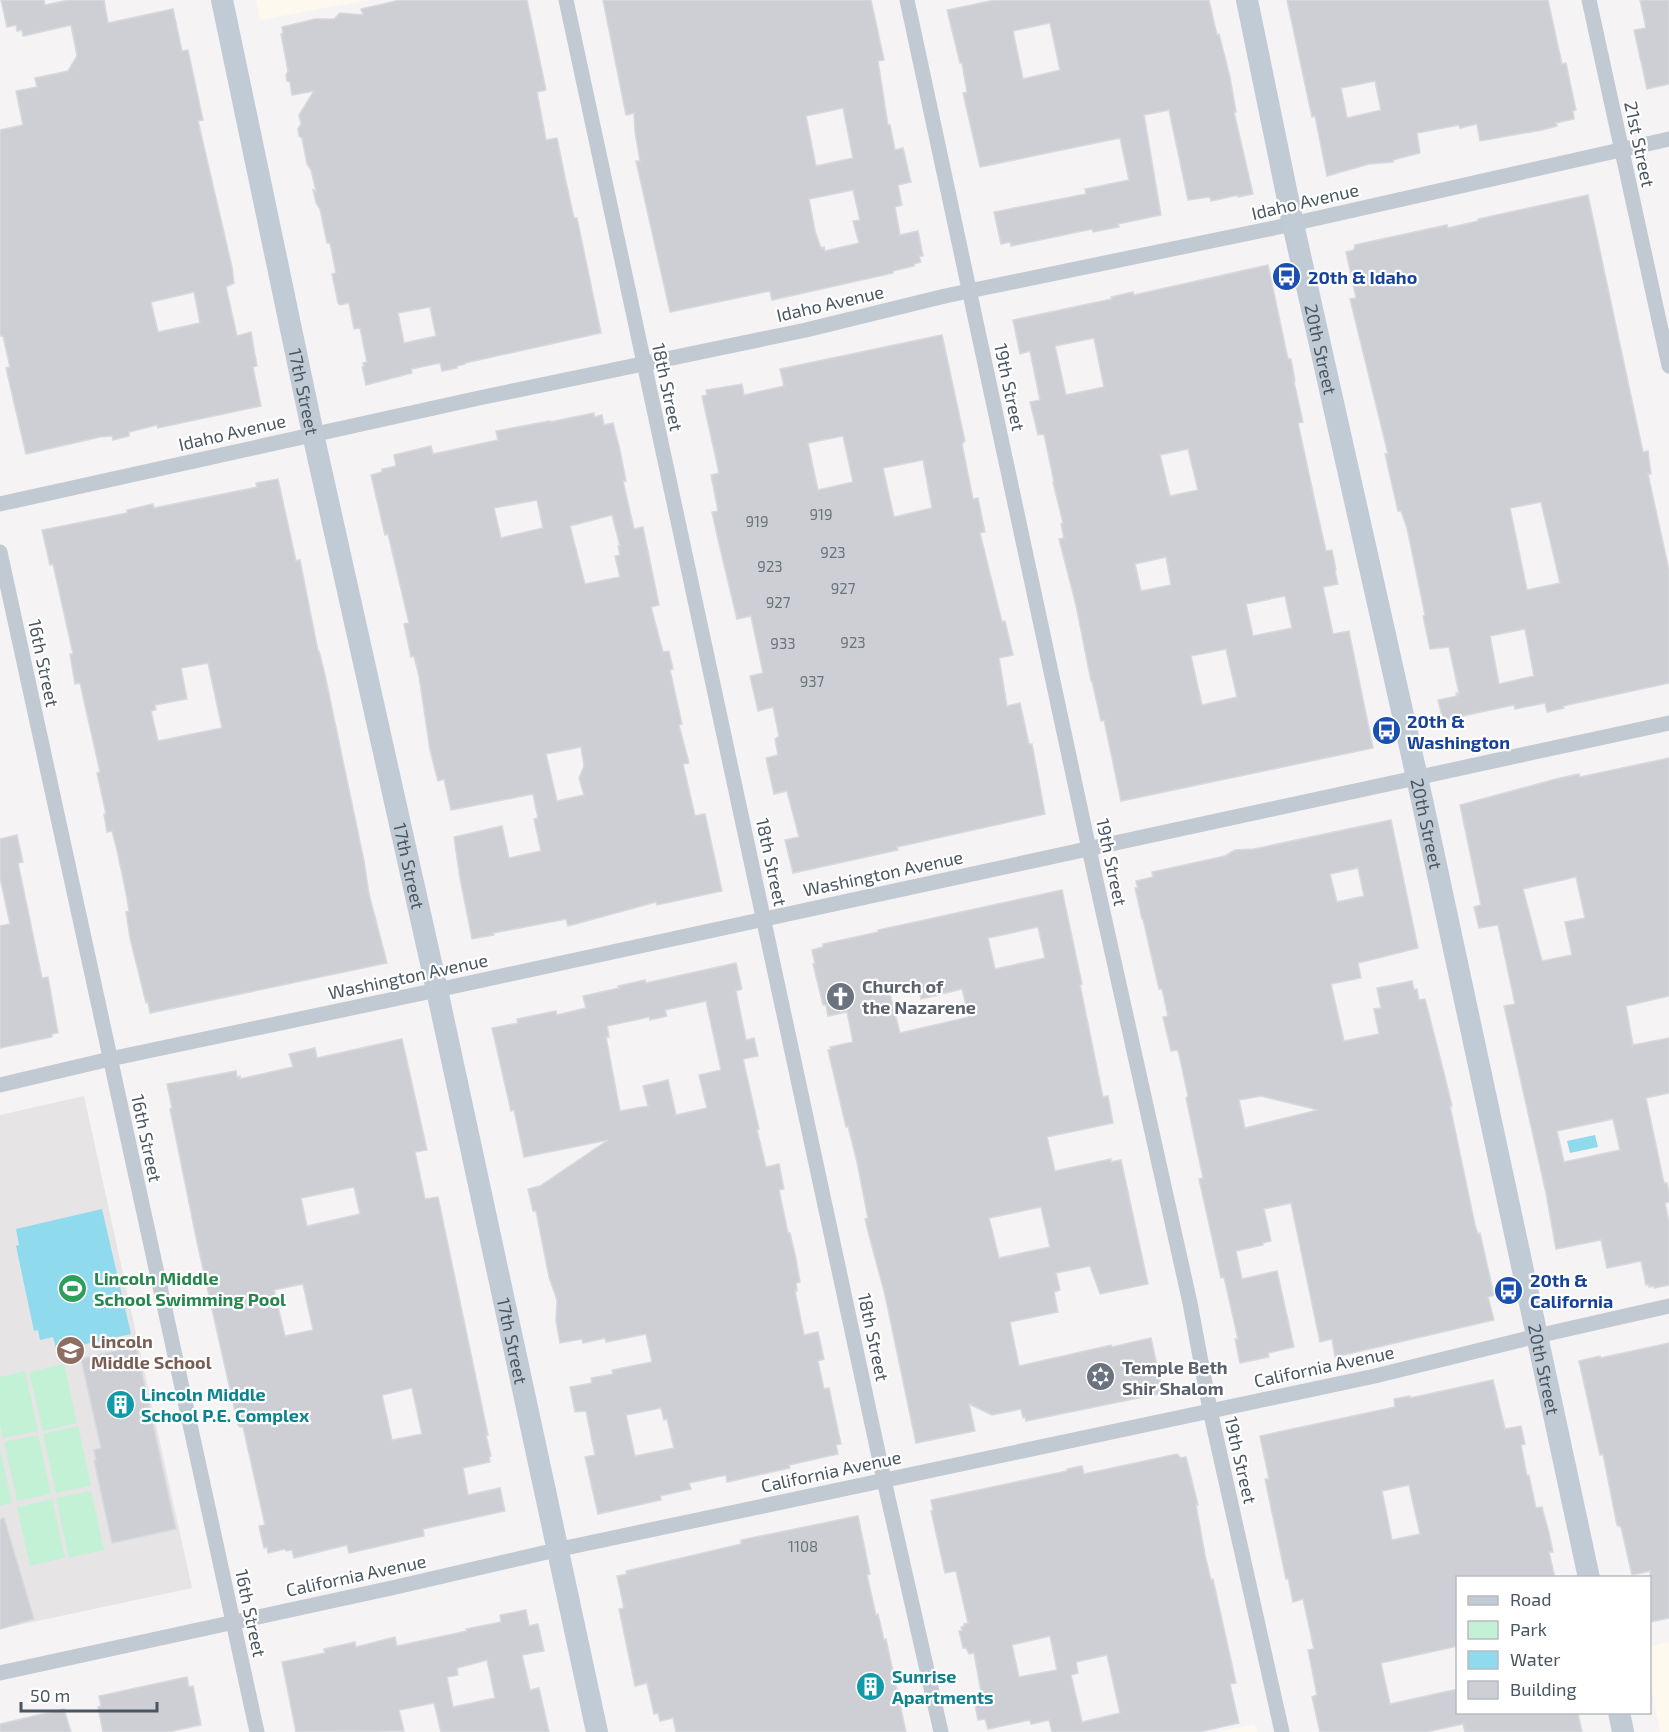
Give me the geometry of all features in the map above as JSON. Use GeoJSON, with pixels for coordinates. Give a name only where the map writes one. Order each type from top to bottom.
{"type":"FeatureCollection","features":[{"type":"Feature","properties":{"kind":"street","name":"17th Street"},"geometry":{"type":"LineString","coordinates":[[222,0],[313,434],[437,990],[597,1732]]}},
{"type":"Feature","properties":{"kind":"street","name":"18th Street"},"geometry":{"type":"LineString","coordinates":[[566,0],[642,363],[884,1480],[941,1732]]}},
{"type":"Feature","properties":{"kind":"street","name":"19th Street"},"geometry":{"type":"LineString","coordinates":[[907,0],[1089,849],[1190,1303],[1210,1410],[1282,1732]]}},
{"type":"Feature","properties":{"kind":"street","name":"20th Street"},"geometry":{"type":"LineString","coordinates":[[1247,0],[1293,224],[1417,777],[1590,1576]]}},
{"type":"Feature","properties":{"kind":"street","name":"21st Street"},"geometry":{"type":"LineString","coordinates":[[1589,0],[1669,366]]}},
{"type":"Feature","properties":{"kind":"street","name":"Idaho Avenue"},"geometry":{"type":"LineString","coordinates":[[0,504],[313,434],[806,330],[969,291],[1293,224],[1669,139]]}},
{"type":"Feature","properties":{"kind":"street","name":"16th Street"},"geometry":{"type":"LineString","coordinates":[[0,552],[257,1732]]}},
{"type":"Feature","properties":{"kind":"street","name":"Washington Avenue"},"geometry":{"type":"LineString","coordinates":[[0,1084],[1669,723]]}},
{"type":"Feature","properties":{"kind":"street","name":"California Avenue"},"geometry":{"type":"LineString","coordinates":[[0,1673],[556,1550],[1376,1376],[1669,1306]]}},
{"type":"Feature","properties":{"kind":"street"},"geometry":{"type":"LineString","coordinates":[[1618,1714],[1623,1732]]}},
{"type":"Feature","properties":{"kind":"shaded area"},"geometry":{"type":"Polygon","coordinates":[[[256,0],[369,0],[260,20],[256,0]]]}},
{"type":"Feature","properties":{"kind":"shaded area","name":"Lincoln Middle School"},"geometry":{"type":"Polygon","coordinates":[[[84,1096],[192,1588],[0,1629],[0,1115],[84,1096]]]}},
{"type":"Feature","properties":{"kind":"shaded area"},"geometry":{"type":"Polygon","coordinates":[[[1669,1642],[1669,1732],[1660,1732],[1651,1688],[1651,1646],[1669,1642]]]}},
{"type":"Feature","properties":{"kind":"shaded area"},"geometry":{"type":"Polygon","coordinates":[[[1255,1724],[1257,1732],[1218,1732],[1255,1724]]]}},
{"type":"Feature","properties":{"kind":"green space"},"geometry":{"type":"Polygon","coordinates":[[[64,1364],[77,1423],[43,1431],[29,1372],[64,1364]]]}},
{"type":"Feature","properties":{"kind":"green space"},"geometry":{"type":"Polygon","coordinates":[[[25,1371],[38,1431],[3,1438],[0,1425],[0,1377],[25,1371]]]}},
{"type":"Feature","properties":{"kind":"green space"},"geometry":{"type":"Polygon","coordinates":[[[78,1426],[91,1486],[56,1493],[43,1434],[78,1426]]]}},
{"type":"Feature","properties":{"kind":"green space"},"geometry":{"type":"Polygon","coordinates":[[[38,1435],[51,1494],[17,1501],[4,1442],[38,1435]]]}},
{"type":"Feature","properties":{"kind":"green space"},"geometry":{"type":"Polygon","coordinates":[[[0,1449],[12,1503],[0,1506],[0,1449]]]}},
{"type":"Feature","properties":{"kind":"green space"},"geometry":{"type":"Polygon","coordinates":[[[91,1491],[104,1550],[69,1558],[56,1498],[91,1491]]]}},
{"type":"Feature","properties":{"kind":"green space"},"geometry":{"type":"Polygon","coordinates":[[[52,1499],[65,1558],[30,1566],[17,1507],[52,1499]]]}},
{"type":"Feature","properties":{"kind":"water"},"geometry":{"type":"Polygon","coordinates":[[[1595,1135],[1598,1147],[1570,1153],[1567,1141],[1595,1135]]]}},
{"type":"Feature","properties":{"kind":"water","name":"Lincoln Middle School Swimming Pool"},"geometry":{"type":"Polygon","coordinates":[[[102,1209],[131,1334],[77,1346],[76,1343],[56,1348],[53,1337],[40,1340],[38,1330],[34,1331],[16,1246],[19,1245],[16,1229],[102,1209]]]}},
{"type":"Feature","properties":{"kind":"building"},"geometry":{"type":"Polygon","coordinates":[[[1,0],[44,0],[45,5],[68,0],[104,0],[108,23],[173,9],[182,51],[188,50],[203,120],[198,121],[232,267],[234,283],[226,287],[237,336],[251,332],[257,366],[253,367],[261,406],[158,428],[157,425],[129,432],[129,436],[113,440],[112,436],[100,437],[26,454],[6,368],[10,367],[3,336],[0,336],[0,130],[23,125],[16,91],[37,87],[35,78],[68,71],[77,56],[71,25],[23,36],[22,30],[17,31],[16,25],[7,27],[1,0]],[[194,292],[151,302],[158,332],[200,323],[194,292]]]}},
{"type":"Feature","properties":{"kind":"building"},"geometry":{"type":"Polygon","coordinates":[[[400,0],[527,0],[546,90],[537,92],[546,140],[557,138],[574,218],[577,218],[601,333],[465,363],[457,368],[442,371],[440,363],[411,369],[412,373],[366,385],[362,367],[363,363],[367,362],[360,328],[354,329],[349,303],[340,305],[338,303],[332,274],[336,273],[330,243],[327,243],[320,209],[313,190],[316,191],[311,170],[307,164],[302,138],[299,136],[298,129],[301,124],[299,115],[314,91],[292,95],[290,82],[287,81],[288,71],[281,34],[283,33],[282,27],[315,19],[334,19],[340,13],[363,15],[361,9],[400,0]],[[430,307],[398,313],[404,343],[436,336],[430,307]]]}},
{"type":"Feature","properties":{"kind":"building"},"geometry":{"type":"Polygon","coordinates":[[[603,0],[871,0],[884,60],[878,61],[888,125],[890,125],[895,150],[903,148],[911,182],[898,185],[902,205],[895,207],[900,235],[918,231],[923,256],[919,256],[921,262],[893,271],[893,273],[772,300],[770,291],[670,312],[636,161],[640,161],[634,113],[626,115],[603,0]],[[843,108],[806,116],[816,166],[853,158],[843,108]],[[853,190],[809,199],[815,231],[821,248],[824,247],[825,251],[859,243],[853,221],[860,220],[853,190]]]}},
{"type":"Feature","properties":{"kind":"building"},"geometry":{"type":"Polygon","coordinates":[[[995,0],[1209,0],[1230,77],[1236,112],[1234,112],[1253,194],[1211,201],[1210,197],[1188,200],[1169,110],[1144,115],[1161,215],[1093,232],[1092,229],[1011,246],[1010,242],[1001,244],[994,212],[1086,194],[1085,189],[1129,180],[1120,138],[980,167],[963,93],[967,92],[962,63],[960,63],[947,10],[995,0]],[[1050,23],[1013,31],[1023,79],[1060,70],[1050,23]]]}},
{"type":"Feature","properties":{"kind":"building"},"geometry":{"type":"Polygon","coordinates":[[[1287,0],[1548,0],[1562,64],[1566,63],[1576,110],[1573,111],[1574,119],[1556,123],[1557,126],[1480,141],[1477,124],[1417,133],[1420,153],[1393,160],[1393,162],[1369,164],[1327,176],[1315,116],[1312,117],[1287,0]],[[1375,81],[1341,88],[1347,118],[1381,110],[1375,81]]]}},
{"type":"Feature","properties":{"kind":"building"},"geometry":{"type":"Polygon","coordinates":[[[1640,0],[1669,0],[1669,84],[1647,89],[1634,30],[1646,28],[1640,0]]]}},
{"type":"Feature","properties":{"kind":"building"},"geometry":{"type":"Polygon","coordinates":[[[1588,195],[1643,452],[1648,451],[1651,474],[1648,474],[1669,570],[1669,683],[1563,706],[1564,708],[1547,712],[1545,703],[1515,709],[1514,705],[1443,720],[1438,700],[1457,696],[1456,693],[1459,693],[1449,647],[1430,649],[1407,528],[1401,511],[1398,511],[1385,454],[1388,454],[1350,299],[1356,298],[1346,252],[1354,250],[1355,245],[1447,225],[1448,228],[1478,221],[1478,219],[1588,195]],[[1541,502],[1510,508],[1527,590],[1560,583],[1541,502]],[[1525,629],[1490,636],[1499,684],[1534,676],[1525,629]]]}},
{"type":"Feature","properties":{"kind":"building"},"geometry":{"type":"Polygon","coordinates":[[[1268,265],[1288,359],[1291,359],[1303,422],[1298,423],[1315,502],[1326,551],[1332,550],[1336,570],[1338,584],[1323,587],[1333,634],[1349,631],[1373,748],[1121,801],[1104,720],[1101,721],[1091,681],[1076,605],[1059,539],[1064,538],[1061,524],[1063,523],[1044,434],[1038,435],[1030,402],[1040,400],[1030,351],[1020,354],[1013,320],[1112,299],[1111,297],[1133,292],[1134,295],[1268,265]],[[1094,338],[1055,346],[1066,395],[1104,387],[1094,338]],[[1188,449],[1160,455],[1170,496],[1198,490],[1188,449]],[[1166,557],[1135,564],[1141,591],[1171,585],[1166,557]],[[1285,596],[1246,604],[1253,636],[1292,628],[1285,596]],[[1226,649],[1191,656],[1202,705],[1237,697],[1226,649]]]}},
{"type":"Feature","properties":{"kind":"building"},"geometry":{"type":"Polygon","coordinates":[[[942,335],[965,441],[962,444],[973,499],[978,498],[985,532],[980,533],[1002,622],[1005,621],[1013,655],[999,658],[1007,706],[1020,703],[1029,744],[1032,744],[1045,814],[793,873],[785,840],[799,837],[787,791],[774,794],[766,758],[778,755],[775,739],[779,736],[773,707],[758,711],[750,676],[763,673],[751,616],[737,619],[720,548],[712,512],[718,511],[711,475],[719,473],[702,396],[707,395],[706,390],[742,384],[744,395],[784,386],[780,369],[942,335]],[[843,436],[808,443],[818,490],[853,482],[843,436]],[[923,460],[883,468],[894,517],[932,508],[923,460]]]}},
{"type":"Feature","properties":{"kind":"building"},"geometry":{"type":"Polygon","coordinates":[[[594,413],[594,417],[602,415],[604,425],[613,423],[634,529],[643,527],[659,605],[651,607],[663,652],[669,651],[673,669],[670,670],[682,724],[679,725],[689,763],[683,764],[695,816],[705,814],[722,891],[657,905],[656,902],[568,926],[566,919],[472,939],[454,837],[502,826],[509,858],[541,851],[534,819],[538,818],[533,794],[451,810],[444,779],[438,781],[430,750],[419,676],[414,656],[411,657],[404,624],[409,623],[371,475],[382,472],[382,469],[396,466],[394,455],[431,446],[433,454],[498,440],[496,431],[594,413]],[[537,500],[494,508],[501,538],[543,528],[537,500]],[[612,515],[570,526],[585,584],[620,577],[615,556],[620,555],[618,546],[620,546],[612,515]],[[581,747],[546,754],[557,801],[584,795],[579,778],[584,766],[581,747]]]}},
{"type":"Feature","properties":{"kind":"building"},"geometry":{"type":"Polygon","coordinates":[[[278,479],[296,561],[300,560],[369,894],[387,963],[150,1013],[130,938],[126,912],[129,911],[117,850],[112,831],[107,832],[104,814],[106,814],[97,773],[100,772],[80,683],[75,684],[70,654],[73,654],[53,564],[50,565],[42,530],[127,513],[127,510],[153,504],[154,508],[257,487],[256,483],[278,479]],[[208,663],[181,668],[187,699],[155,705],[156,710],[151,711],[158,741],[222,728],[208,663]]]}},
{"type":"Feature","properties":{"kind":"building"},"geometry":{"type":"Polygon","coordinates":[[[1669,758],[1669,996],[1626,1006],[1633,1045],[1669,1038],[1669,1093],[1646,1098],[1664,1183],[1667,1183],[1669,1192],[1669,1202],[1665,1203],[1669,1222],[1669,1285],[1654,1288],[1654,1286],[1649,1287],[1649,1284],[1646,1285],[1641,1261],[1607,1268],[1601,1240],[1556,1249],[1546,1193],[1504,1006],[1515,1004],[1498,925],[1479,928],[1474,907],[1481,905],[1460,805],[1556,779],[1579,774],[1580,777],[1669,758]],[[1576,877],[1523,889],[1542,961],[1572,955],[1565,922],[1585,918],[1576,877]],[[1613,1119],[1557,1131],[1564,1162],[1620,1150],[1613,1119]]]}},
{"type":"Feature","properties":{"kind":"building"},"geometry":{"type":"Polygon","coordinates":[[[1391,820],[1418,948],[1358,963],[1361,978],[1331,984],[1344,1041],[1379,1034],[1374,1009],[1381,1008],[1377,988],[1412,981],[1414,990],[1417,989],[1419,1000],[1425,999],[1452,1106],[1450,1106],[1475,1225],[1478,1234],[1480,1233],[1494,1295],[1488,1297],[1494,1320],[1335,1357],[1332,1339],[1320,1342],[1291,1203],[1264,1209],[1271,1241],[1236,1251],[1242,1279],[1277,1271],[1294,1347],[1268,1353],[1269,1357],[1240,1363],[1235,1339],[1238,1339],[1224,1277],[1221,1278],[1199,1179],[1203,1178],[1178,1050],[1171,1051],[1163,1017],[1168,1016],[1162,989],[1159,989],[1135,888],[1138,888],[1136,881],[1153,877],[1152,872],[1225,856],[1235,850],[1254,849],[1391,820]],[[1358,868],[1330,874],[1337,902],[1364,896],[1358,868]],[[1261,1096],[1239,1100],[1245,1128],[1318,1110],[1261,1096]]]}},
{"type":"Feature","properties":{"kind":"building"},"geometry":{"type":"Polygon","coordinates":[[[17,835],[23,862],[18,863],[42,978],[48,977],[58,1033],[52,1034],[52,1037],[0,1048],[0,926],[10,924],[0,878],[0,839],[17,835]]]}},
{"type":"Feature","properties":{"kind":"building"},"geometry":{"type":"Polygon","coordinates":[[[1062,890],[1103,1097],[1108,1096],[1113,1123],[1047,1137],[1055,1171],[1111,1159],[1111,1162],[1121,1160],[1148,1284],[1100,1294],[1090,1266],[1056,1273],[1060,1290],[1054,1292],[1058,1312],[1010,1322],[1011,1327],[1019,1366],[1151,1338],[1163,1393],[1026,1421],[1021,1409],[992,1415],[969,1404],[975,1431],[916,1443],[885,1295],[865,1219],[868,1218],[857,1162],[848,1126],[846,1127],[828,1050],[831,1049],[830,1047],[853,1042],[847,1012],[828,1016],[813,964],[815,964],[812,950],[823,947],[823,944],[878,932],[878,930],[1062,890]],[[1038,927],[988,938],[995,969],[1045,958],[1038,927]],[[918,987],[890,994],[900,1033],[969,1017],[962,989],[921,999],[918,987]],[[1041,1207],[989,1218],[999,1258],[1050,1247],[1041,1207]]]}},
{"type":"Feature","properties":{"kind":"building"},"geometry":{"type":"Polygon","coordinates":[[[736,963],[742,989],[736,991],[746,1040],[754,1038],[758,1056],[743,1059],[759,1129],[757,1130],[766,1167],[779,1164],[784,1189],[779,1190],[800,1282],[796,1283],[797,1291],[795,1291],[804,1335],[818,1332],[824,1359],[818,1361],[824,1389],[829,1388],[841,1444],[836,1445],[838,1454],[789,1465],[790,1468],[727,1482],[726,1475],[689,1483],[691,1489],[660,1496],[661,1500],[598,1514],[585,1457],[595,1455],[586,1411],[575,1412],[570,1387],[592,1383],[591,1378],[613,1374],[612,1370],[652,1362],[646,1334],[606,1342],[605,1338],[583,1343],[582,1339],[560,1343],[556,1321],[557,1300],[549,1277],[536,1211],[533,1211],[528,1189],[540,1186],[608,1140],[524,1157],[492,1028],[518,1023],[517,1019],[556,1011],[557,1015],[586,1008],[583,996],[645,980],[646,983],[736,963]],[[706,1001],[665,1010],[667,1016],[650,1020],[649,1017],[607,1026],[609,1037],[606,1037],[620,1111],[648,1106],[643,1086],[668,1080],[676,1115],[707,1108],[699,1075],[721,1070],[706,1001]],[[661,1408],[626,1415],[635,1456],[674,1448],[667,1419],[664,1420],[661,1408]]]}},
{"type":"Feature","properties":{"kind":"building"},"geometry":{"type":"Polygon","coordinates":[[[402,1039],[427,1150],[415,1152],[425,1199],[438,1197],[488,1435],[486,1435],[491,1456],[489,1457],[490,1462],[463,1468],[468,1495],[500,1488],[505,1511],[423,1529],[424,1536],[349,1553],[347,1545],[294,1558],[292,1550],[286,1551],[285,1549],[268,1553],[267,1547],[264,1548],[259,1526],[265,1525],[243,1427],[238,1425],[197,1242],[167,1084],[236,1071],[240,1079],[293,1067],[289,1054],[315,1048],[317,1058],[402,1039]],[[354,1187],[301,1198],[307,1226],[360,1214],[354,1187]],[[303,1284],[274,1290],[285,1336],[313,1330],[303,1284]],[[412,1388],[382,1395],[392,1440],[422,1434],[412,1388]]]}},
{"type":"Feature","properties":{"kind":"building"},"geometry":{"type":"Polygon","coordinates":[[[1669,1343],[1669,1618],[1651,1622],[1650,1571],[1632,1575],[1621,1527],[1617,1525],[1603,1454],[1600,1455],[1579,1361],[1600,1356],[1600,1358],[1669,1343]]]}},
{"type":"Feature","properties":{"kind":"building","name":"Lincoln Middle School P.E. Complex"},"geometry":{"type":"Polygon","coordinates":[[[136,1346],[176,1529],[112,1543],[94,1460],[96,1460],[94,1450],[101,1448],[81,1359],[136,1346]]]}},
{"type":"Feature","properties":{"kind":"building"},"geometry":{"type":"Polygon","coordinates":[[[1493,1380],[1505,1429],[1521,1426],[1525,1444],[1521,1445],[1527,1476],[1529,1475],[1536,1508],[1542,1507],[1553,1552],[1549,1552],[1555,1576],[1456,1576],[1456,1646],[1381,1663],[1390,1704],[1456,1689],[1456,1714],[1578,1714],[1582,1732],[1465,1732],[1463,1724],[1426,1732],[1320,1732],[1312,1697],[1317,1695],[1308,1650],[1314,1649],[1303,1599],[1293,1602],[1288,1578],[1286,1579],[1265,1479],[1269,1479],[1260,1436],[1395,1407],[1394,1399],[1410,1396],[1410,1398],[1493,1380]],[[1409,1485],[1382,1491],[1392,1540],[1420,1534],[1409,1485]]]}},
{"type":"Feature","properties":{"kind":"building"},"geometry":{"type":"Polygon","coordinates":[[[1177,1454],[1181,1458],[1186,1457],[1198,1505],[1196,1505],[1205,1555],[1211,1580],[1213,1579],[1236,1683],[1230,1684],[1239,1723],[1199,1732],[1052,1732],[1049,1720],[1031,1724],[1030,1720],[988,1729],[985,1719],[978,1720],[975,1705],[983,1703],[974,1653],[969,1654],[966,1648],[963,1648],[959,1631],[962,1631],[961,1627],[968,1623],[956,1571],[945,1573],[931,1511],[933,1510],[931,1500],[1082,1466],[1084,1474],[1177,1454]],[[1050,1636],[1012,1645],[1019,1677],[1057,1670],[1050,1636]],[[1107,1655],[1076,1662],[1078,1673],[1071,1675],[1082,1722],[1120,1713],[1107,1655]]]}},
{"type":"Feature","properties":{"kind":"building"},"geometry":{"type":"Polygon","coordinates":[[[858,1516],[870,1574],[867,1575],[876,1615],[878,1614],[884,1640],[886,1639],[906,1732],[676,1732],[673,1718],[660,1721],[658,1713],[654,1714],[647,1683],[635,1686],[619,1609],[624,1608],[617,1576],[627,1574],[626,1571],[741,1544],[741,1540],[858,1516]]]}},
{"type":"Feature","properties":{"kind":"building"},"geometry":{"type":"Polygon","coordinates":[[[4,1518],[34,1619],[0,1629],[0,1519],[4,1518]]]}},
{"type":"Feature","properties":{"kind":"building"},"geometry":{"type":"Polygon","coordinates":[[[526,1610],[529,1626],[538,1624],[544,1651],[522,1655],[530,1690],[539,1688],[549,1732],[441,1732],[434,1703],[399,1710],[404,1731],[296,1732],[282,1662],[325,1653],[324,1649],[355,1642],[356,1647],[395,1637],[397,1646],[467,1631],[466,1629],[501,1622],[500,1615],[526,1610]],[[487,1660],[457,1668],[458,1675],[447,1677],[453,1707],[495,1698],[487,1660]]]}},
{"type":"Feature","properties":{"kind":"building"},"geometry":{"type":"Polygon","coordinates":[[[187,1677],[189,1687],[193,1686],[201,1725],[168,1732],[103,1732],[98,1707],[101,1706],[99,1696],[187,1677]]]}},
{"type":"Feature","properties":{"kind":"building"},"geometry":{"type":"Polygon","coordinates":[[[64,1709],[71,1732],[0,1732],[0,1724],[64,1709]]]}},
{"type":"Feature","properties":{"kind":"place","name":"20th & Idaho"},"geometry":{"type":"Point","coordinates":[1287,277]}},
{"type":"Feature","properties":{"kind":"place","name":"20th & Washington"},"geometry":{"type":"Point","coordinates":[1386,731]}},
{"type":"Feature","properties":{"kind":"place","name":"Church of the Nazarene"},"geometry":{"type":"Point","coordinates":[841,996]}},
{"type":"Feature","properties":{"kind":"place","name":"Lincoln Middle School Swimming Pool"},"geometry":{"type":"Point","coordinates":[73,1288]}},
{"type":"Feature","properties":{"kind":"place","name":"20th & California"},"geometry":{"type":"Point","coordinates":[1509,1290]}},
{"type":"Feature","properties":{"kind":"place","name":"Lincoln Middle School"},"geometry":{"type":"Point","coordinates":[70,1351]}},
{"type":"Feature","properties":{"kind":"place","name":"Temple Beth Shir Shalom"},"geometry":{"type":"Point","coordinates":[1101,1377]}},
{"type":"Feature","properties":{"kind":"place","name":"Lincoln Middle School P.E. Complex"},"geometry":{"type":"Point","coordinates":[120,1404]}},
{"type":"Feature","properties":{"kind":"place","name":"Sunrise Apartments"},"geometry":{"type":"Point","coordinates":[871,1686]}}]}
